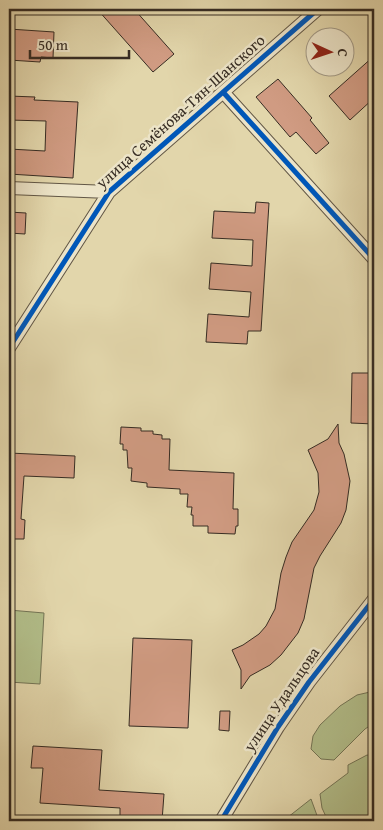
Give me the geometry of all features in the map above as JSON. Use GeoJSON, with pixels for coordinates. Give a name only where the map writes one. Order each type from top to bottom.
{"type":"FeatureCollection","features":[{"type":"Feature","properties":{"kind":"street","name":"улица Семёнова-Тян-Шанского"},"geometry":{"type":"LineString","coordinates":[[9,348],[109,192],[318,9]]}},
{"type":"Feature","properties":{"kind":"street"},"geometry":{"type":"LineString","coordinates":[[223,92],[374,259]]}},
{"type":"Feature","properties":{"kind":"street"},"geometry":{"type":"LineString","coordinates":[[9,188],[109,192]]}},
{"type":"Feature","properties":{"kind":"street","name":"улица Удальцова"},"geometry":{"type":"LineString","coordinates":[[221,821],[278,727],[309,682],[374,599]]}},
{"type":"Feature","properties":{"kind":"green space"},"geometry":{"type":"Polygon","coordinates":[[[9,610],[44,613],[40,684],[9,682],[9,610]]]}},
{"type":"Feature","properties":{"kind":"green space"},"geometry":{"type":"Polygon","coordinates":[[[370,692],[374,696],[374,723],[365,729],[334,760],[321,759],[311,749],[313,736],[320,725],[340,706],[357,695],[370,692]]]}},
{"type":"Feature","properties":{"kind":"green space"},"geometry":{"type":"Polygon","coordinates":[[[367,755],[374,756],[374,821],[328,821],[322,808],[320,794],[348,773],[348,765],[367,755]]]}},
{"type":"Feature","properties":{"kind":"green space"},"geometry":{"type":"Polygon","coordinates":[[[311,799],[319,821],[283,821],[311,799]]]}},
{"type":"Feature","properties":{"kind":"building"},"geometry":{"type":"Polygon","coordinates":[[[97,9],[134,9],[174,54],[153,72],[97,9]]]}},
{"type":"Feature","properties":{"kind":"building"},"geometry":{"type":"Polygon","coordinates":[[[9,29],[54,32],[53,58],[41,57],[40,62],[9,60],[9,29]]]}},
{"type":"Feature","properties":{"kind":"building"},"geometry":{"type":"Polygon","coordinates":[[[374,56],[374,98],[350,120],[329,96],[349,78],[356,78],[356,72],[374,56]]]}},
{"type":"Feature","properties":{"kind":"building"},"geometry":{"type":"Polygon","coordinates":[[[278,79],[312,118],[310,120],[329,143],[316,154],[296,132],[290,137],[256,97],[278,79]]]}},
{"type":"Feature","properties":{"kind":"building"},"geometry":{"type":"Polygon","coordinates":[[[9,96],[35,97],[34,100],[78,102],[73,178],[9,174],[9,149],[45,151],[46,121],[9,120],[9,96]]]}},
{"type":"Feature","properties":{"kind":"building"},"geometry":{"type":"Polygon","coordinates":[[[256,202],[269,203],[261,331],[248,331],[247,344],[206,342],[208,314],[249,317],[251,292],[209,289],[211,263],[252,266],[253,240],[212,238],[214,211],[255,213],[256,202]]]}},
{"type":"Feature","properties":{"kind":"building"},"geometry":{"type":"Polygon","coordinates":[[[9,212],[26,213],[25,234],[9,233],[9,212]]]}},
{"type":"Feature","properties":{"kind":"building"},"geometry":{"type":"Polygon","coordinates":[[[352,373],[374,373],[374,424],[351,423],[352,373]]]}},
{"type":"Feature","properties":{"kind":"building"},"geometry":{"type":"Polygon","coordinates":[[[338,424],[339,443],[344,454],[350,481],[346,510],[341,523],[314,568],[304,619],[298,633],[281,655],[270,665],[250,676],[241,689],[241,670],[232,650],[259,634],[266,626],[275,609],[281,573],[286,557],[292,542],[314,510],[319,492],[318,473],[308,450],[328,439],[338,424]]]}},
{"type":"Feature","properties":{"kind":"building"},"geometry":{"type":"Polygon","coordinates":[[[121,427],[141,428],[141,431],[153,431],[153,434],[162,435],[162,439],[170,439],[169,470],[234,473],[233,509],[238,509],[238,526],[236,526],[235,534],[208,533],[208,526],[193,526],[192,507],[187,507],[188,494],[180,494],[180,489],[147,487],[147,483],[131,481],[132,468],[128,468],[127,450],[123,450],[123,444],[120,444],[121,427]]]}},
{"type":"Feature","properties":{"kind":"building"},"geometry":{"type":"Polygon","coordinates":[[[9,453],[75,456],[74,478],[24,476],[21,519],[25,520],[24,539],[9,539],[9,453]]]}},
{"type":"Feature","properties":{"kind":"building"},"geometry":{"type":"Polygon","coordinates":[[[133,638],[192,640],[188,728],[129,726],[133,638]]]}},
{"type":"Feature","properties":{"kind":"building"},"geometry":{"type":"Polygon","coordinates":[[[220,711],[230,711],[229,731],[219,730],[220,711]]]}},
{"type":"Feature","properties":{"kind":"building"},"geometry":{"type":"Polygon","coordinates":[[[33,746],[102,750],[99,790],[164,794],[162,821],[120,821],[120,808],[40,803],[43,768],[31,768],[33,746]]]}},
{"type":"Feature","properties":{"kind":"cycle path"},"geometry":{"type":"LineString","coordinates":[[9,348],[109,192],[318,9]]}},
{"type":"Feature","properties":{"kind":"cycle path"},"geometry":{"type":"LineString","coordinates":[[223,92],[374,259]]}},
{"type":"Feature","properties":{"kind":"cycle path"},"geometry":{"type":"LineString","coordinates":[[221,821],[278,727],[309,682],[374,599]]}}]}
